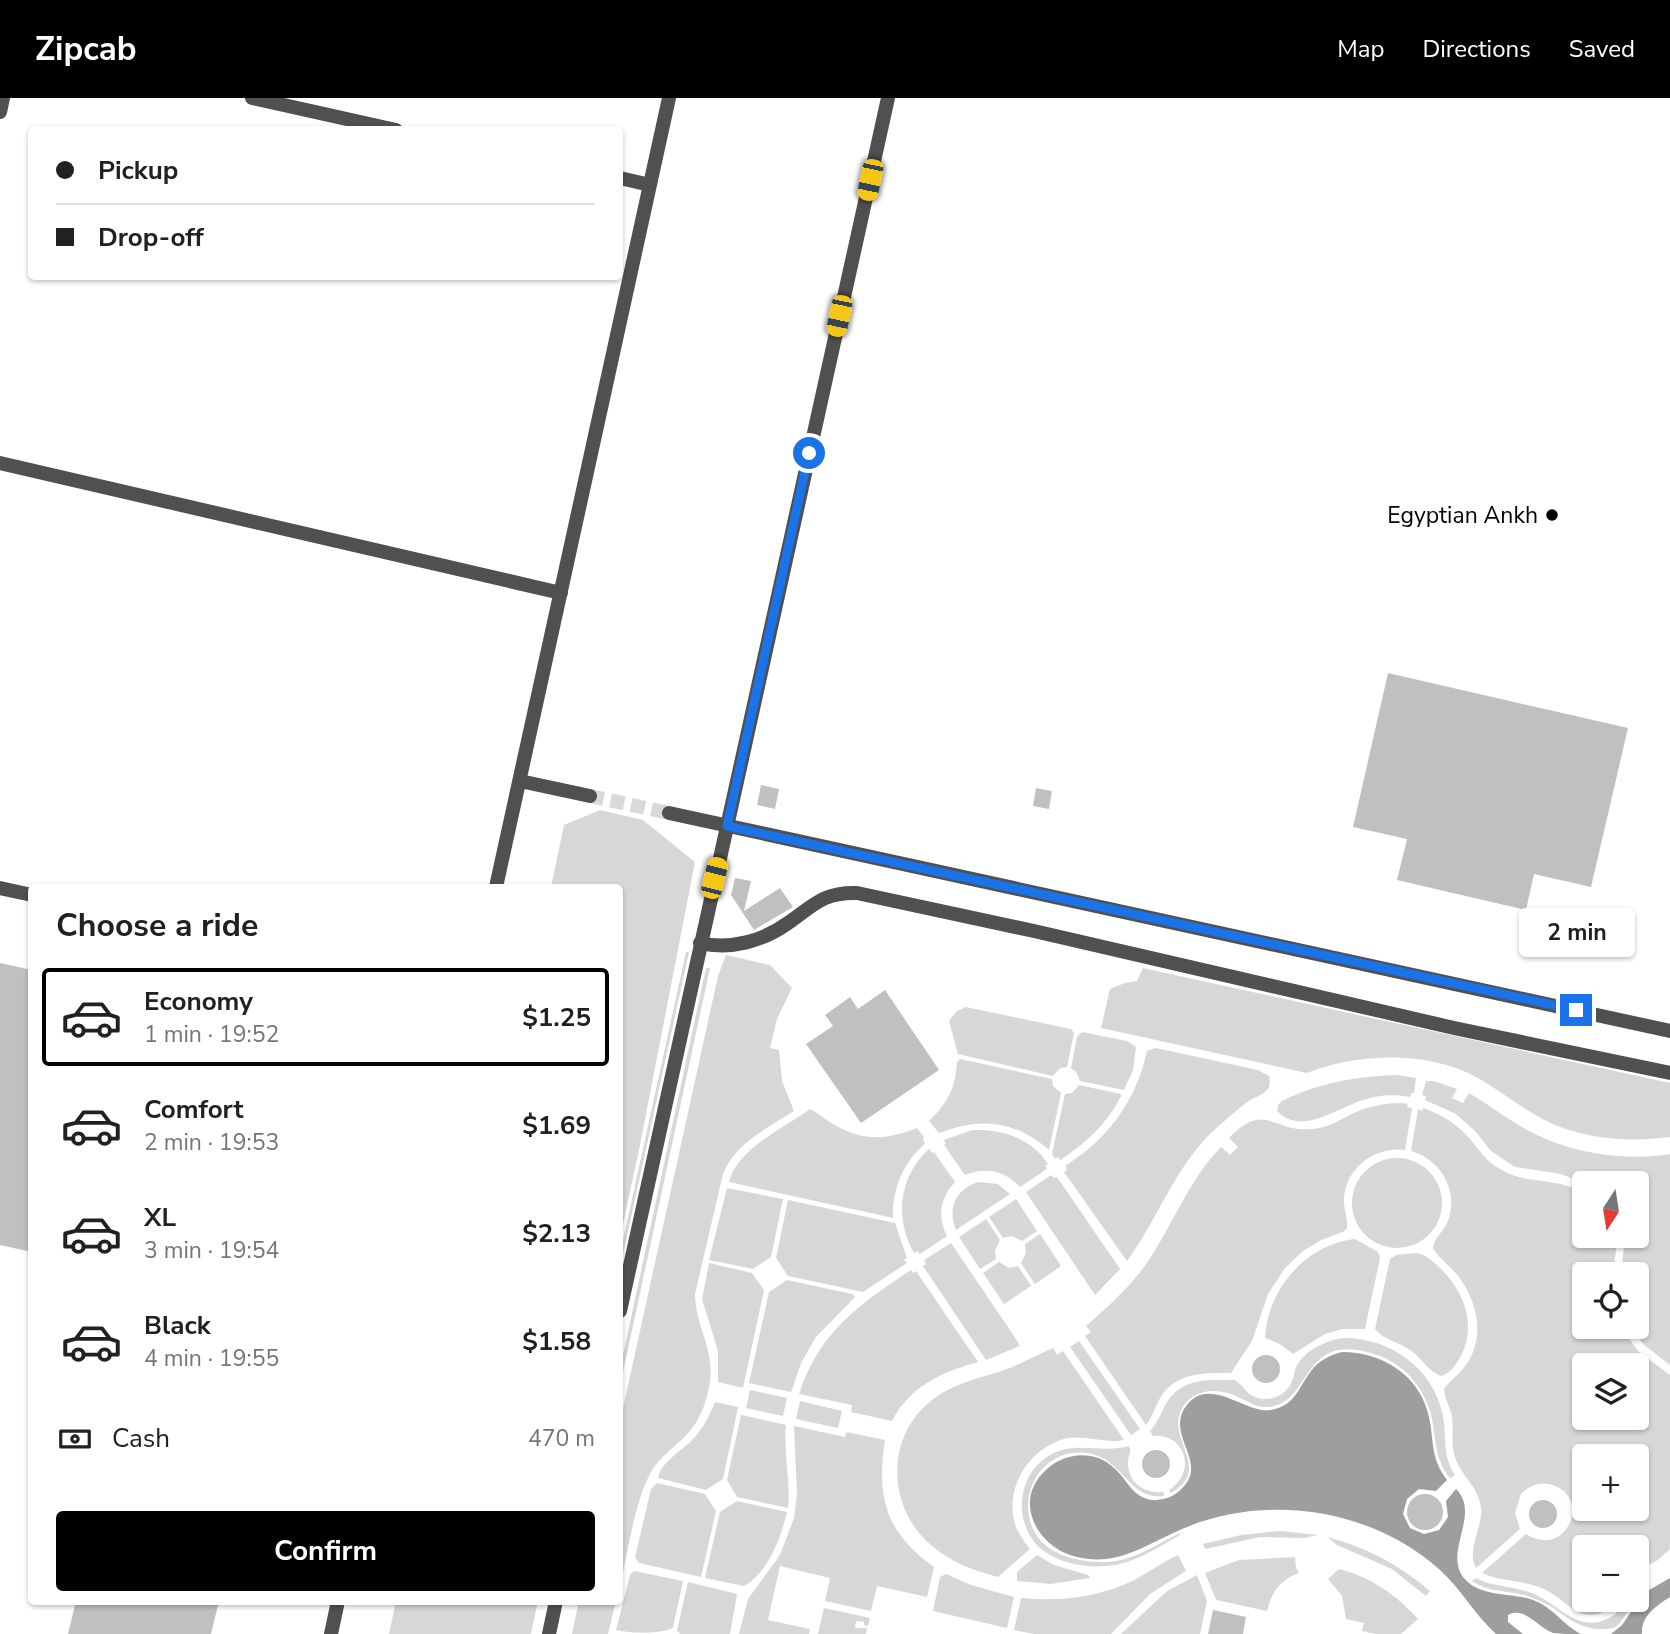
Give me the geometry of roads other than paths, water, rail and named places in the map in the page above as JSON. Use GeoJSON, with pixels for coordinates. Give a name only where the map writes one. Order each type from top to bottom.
{"type":"FeatureCollection","features":[{"type":"Feature","properties":{"kind":"street"},"geometry":{"type":"LineString","coordinates":[[0,112],[3,98]]}},
{"type":"Feature","properties":{"kind":"street"},"geometry":{"type":"LineString","coordinates":[[252,98],[378,126]]}},
{"type":"Feature","properties":{"kind":"street"},"geometry":{"type":"LineString","coordinates":[[497,884],[669,98]]}},
{"type":"Feature","properties":{"kind":"street"},"geometry":{"type":"LineString","coordinates":[[623,1297],[888,98]]}},
{"type":"Feature","properties":{"kind":"street"},"geometry":{"type":"LineString","coordinates":[[623,179],[650,185]]}},
{"type":"Feature","properties":{"kind":"street"},"geometry":{"type":"LineString","coordinates":[[0,463],[561,593]]}},
{"type":"Feature","properties":{"kind":"street"},"geometry":{"type":"LineString","coordinates":[[520,780],[590,796]]}},
{"type":"Feature","properties":{"kind":"street"},"geometry":{"type":"LineString","coordinates":[[669,813],[1670,1031]]}},
{"type":"Feature","properties":{"kind":"street"},"geometry":{"type":"LineString","coordinates":[[0,888],[28,894]]}},
{"type":"Feature","properties":{"kind":"street"},"geometry":{"type":"LineString","coordinates":[[700,943],[727,946],[750,942],[775,931],[817,901],[836,894],[857,893],[1454,1028],[1670,1073]]}},
{"type":"Feature","properties":{"kind":"street"},"geometry":{"type":"LineString","coordinates":[[331,1634],[337,1605]]}},
{"type":"Feature","properties":{"kind":"street"},"geometry":{"type":"LineString","coordinates":[[549,1634],[555,1605]]}},
{"type":"Feature","properties":{"kind":"tunnel"},"geometry":{"type":"LineString","coordinates":[[590,796],[669,813]]}},
{"type":"Feature","properties":{"kind":"place","name":"Egyptian Ankh"},"geometry":{"type":"Point","coordinates":[1552,515]}}]}
